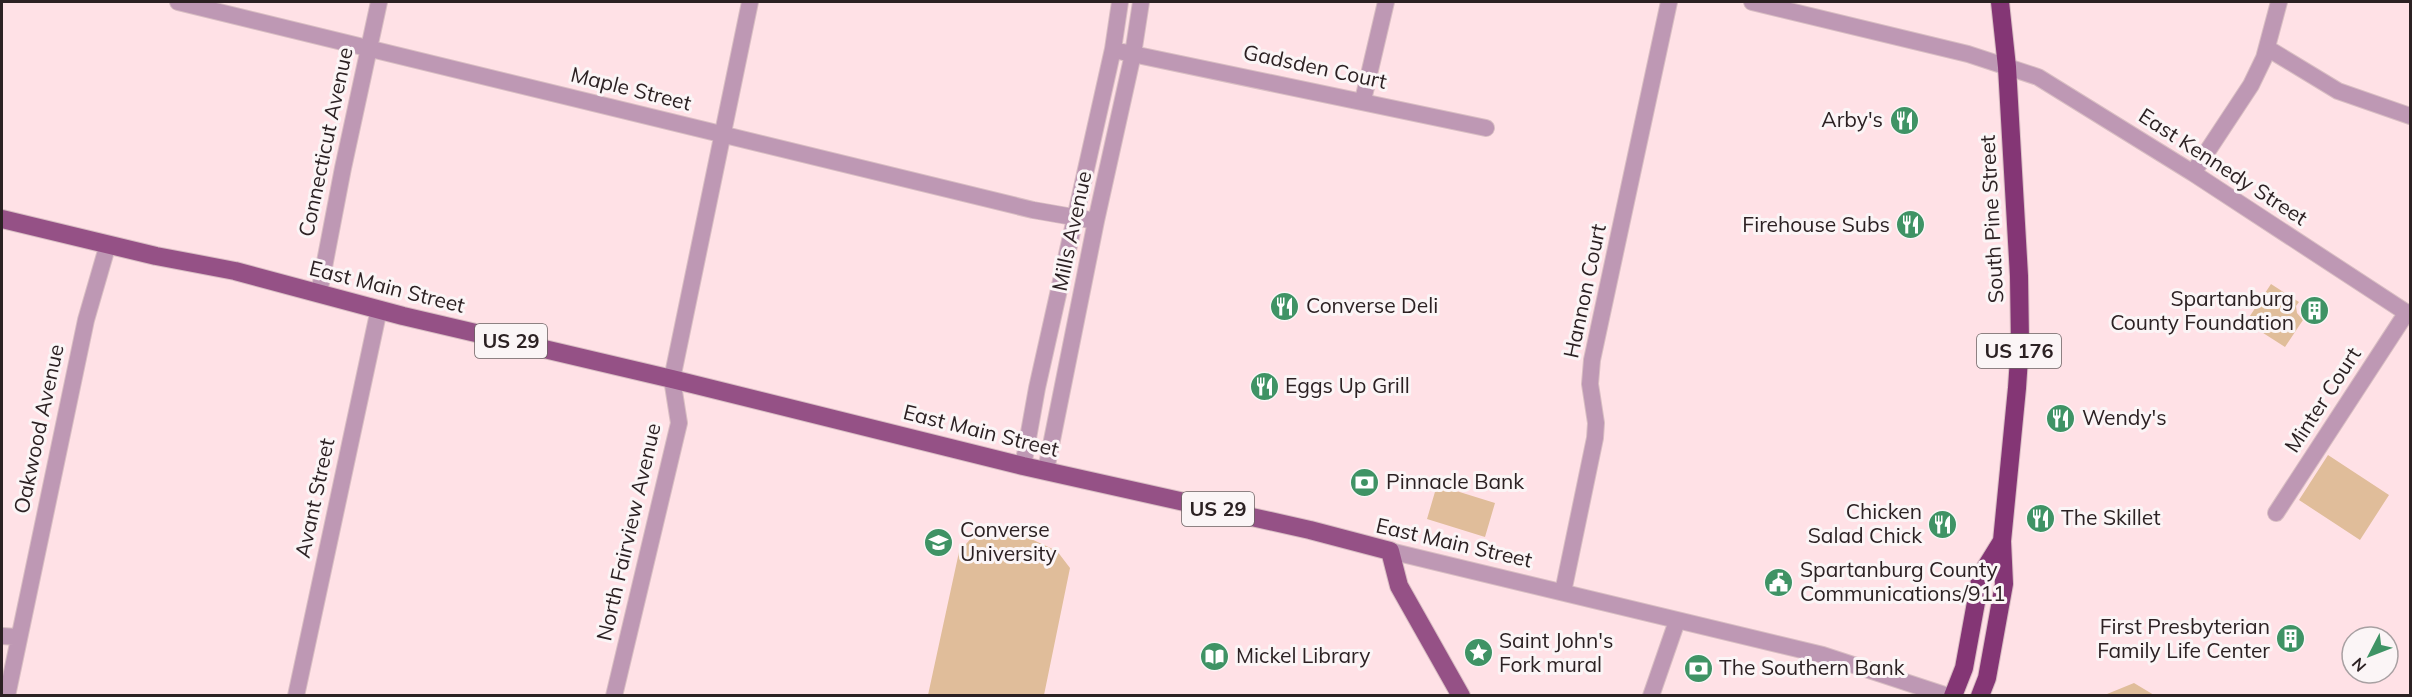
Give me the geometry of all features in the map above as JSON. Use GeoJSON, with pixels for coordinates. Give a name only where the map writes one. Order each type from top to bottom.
{"type":"FeatureCollection","features":[{"type":"Feature","properties":{"kind":"highway","name":"South Pine Street"},"geometry":{"type":"LineString","coordinates":[[1980,696],[1987,678],[2004,584],[2002,541],[2017,388],[2020,323],[2007,67],[2000,2]]}},
{"type":"Feature","properties":{"kind":"highway","name":"South Pine Street"},"geometry":{"type":"LineString","coordinates":[[1953,696],[1964,668],[1982,575],[2002,541]]}},
{"type":"Feature","properties":{"kind":"main road","name":"East Main Street"},"geometry":{"type":"LineString","coordinates":[[2,219],[235,271],[379,309],[1023,466],[1310,530],[1390,551]]}},
{"type":"Feature","properties":{"kind":"main road"},"geometry":{"type":"LineString","coordinates":[[1390,551],[1399,586],[1461,696]]}},
{"type":"Feature","properties":{"kind":"street","name":"Maple Street"},"geometry":{"type":"LineString","coordinates":[[178,2],[1033,210],[1096,221]]}},
{"type":"Feature","properties":{"kind":"street","name":"Connecticut Avenue"},"geometry":{"type":"LineString","coordinates":[[319,293],[379,2]]}},
{"type":"Feature","properties":{"kind":"street"},"geometry":{"type":"LineString","coordinates":[[672,379],[750,2]]}},
{"type":"Feature","properties":{"kind":"street","name":"Mills Avenue"},"geometry":{"type":"LineString","coordinates":[[1023,466],[1037,388],[1113,49],[1120,2]]}},
{"type":"Feature","properties":{"kind":"street","name":"Mills Avenue"},"geometry":{"type":"LineString","coordinates":[[1046,470],[1096,221],[1133,54],[1141,2]]}},
{"type":"Feature","properties":{"kind":"street"},"geometry":{"type":"LineString","coordinates":[[1364,100],[1386,2]]}},
{"type":"Feature","properties":{"kind":"street","name":"Hannon Court"},"geometry":{"type":"LineString","coordinates":[[1563,592],[1595,438],[1596,423],[1590,384],[1592,360],[1669,2]]}},
{"type":"Feature","properties":{"kind":"street","name":"East Kennedy Street"},"geometry":{"type":"LineString","coordinates":[[1752,2],[1968,54],[2038,77],[2193,173],[2409,314]]}},
{"type":"Feature","properties":{"kind":"street"},"geometry":{"type":"LineString","coordinates":[[2193,173],[2251,85],[2267,48],[2279,2]]}},
{"type":"Feature","properties":{"kind":"street"},"geometry":{"type":"LineString","coordinates":[[2267,48],[2338,91],[2410,116]]}},
{"type":"Feature","properties":{"kind":"street","name":"Gadsden Court"},"geometry":{"type":"LineString","coordinates":[[1113,49],[1364,100],[1486,128]]}},
{"type":"Feature","properties":{"kind":"street","name":"Oakwood Avenue"},"geometry":{"type":"LineString","coordinates":[[7,696],[10,637],[86,320],[108,244]]}},
{"type":"Feature","properties":{"kind":"street","name":"Avant Street"},"geometry":{"type":"LineString","coordinates":[[296,696],[379,309]]}},
{"type":"Feature","properties":{"kind":"street","name":"Minter Court"},"geometry":{"type":"LineString","coordinates":[[2276,513],[2409,314]]}},
{"type":"Feature","properties":{"kind":"street","name":"North Fairview Avenue"},"geometry":{"type":"LineString","coordinates":[[614,696],[679,423],[672,379]]}},
{"type":"Feature","properties":{"kind":"street","name":"East Main Street"},"geometry":{"type":"LineString","coordinates":[[1390,551],[1823,655],[1948,696]]}},
{"type":"Feature","properties":{"kind":"street"},"geometry":{"type":"LineString","coordinates":[[1651,696],[1677,621]]}},
{"type":"Feature","properties":{"kind":"shaded area"},"geometry":{"type":"Polygon","coordinates":[[[2271,284],[2299,302],[2296,306],[2297,313],[2303,320],[2285,347],[2246,322],[2271,284]]]}},
{"type":"Feature","properties":{"kind":"shaded area"},"geometry":{"type":"Polygon","coordinates":[[[2328,455],[2389,495],[2360,540],[2299,500],[2328,455]]]}},
{"type":"Feature","properties":{"kind":"shaded area"},"geometry":{"type":"Polygon","coordinates":[[[1437,485],[1495,503],[1485,537],[1427,519],[1437,485]]]}},
{"type":"Feature","properties":{"kind":"shaded area"},"geometry":{"type":"Polygon","coordinates":[[[1007,533],[1029,538],[1057,551],[1070,568],[1044,695],[928,695],[959,552],[974,535],[1007,533]]]}},
{"type":"Feature","properties":{"kind":"shaded area"},"geometry":{"type":"Polygon","coordinates":[[[2134,683],[2154,695],[2106,695],[2107,694],[2134,683]]]}},
{"type":"Feature","properties":{"kind":"place","name":"Arby's"},"geometry":{"type":"Point","coordinates":[1904,120]}},
{"type":"Feature","properties":{"kind":"place","name":"Firehouse Subs"},"geometry":{"type":"Point","coordinates":[1911,225]}},
{"type":"Feature","properties":{"kind":"place","name":"Converse Deli"},"geometry":{"type":"Point","coordinates":[1285,306]}},
{"type":"Feature","properties":{"kind":"place","name":"Spartanburg County Foundation"},"geometry":{"type":"Point","coordinates":[2315,311]}},
{"type":"Feature","properties":{"kind":"place","name":"Eggs Up Grill"},"geometry":{"type":"Point","coordinates":[1264,386]}},
{"type":"Feature","properties":{"kind":"place","name":"Wendy's"},"geometry":{"type":"Point","coordinates":[2061,418]}},
{"type":"Feature","properties":{"kind":"place","name":"Pinnacle Bank"},"geometry":{"type":"Point","coordinates":[1365,482]}},
{"type":"Feature","properties":{"kind":"place","name":"The Skillet"},"geometry":{"type":"Point","coordinates":[2040,518]}},
{"type":"Feature","properties":{"kind":"place","name":"Chicken Salad Chick"},"geometry":{"type":"Point","coordinates":[1943,524]}},
{"type":"Feature","properties":{"kind":"place","name":"Converse University"},"geometry":{"type":"Point","coordinates":[939,542]}},
{"type":"Feature","properties":{"kind":"place","name":"Spartanburg County Communications/911"},"geometry":{"type":"Point","coordinates":[1779,582]}},
{"type":"Feature","properties":{"kind":"place","name":"First Presbyterian Family Life Center"},"geometry":{"type":"Point","coordinates":[2291,639]}},
{"type":"Feature","properties":{"kind":"place","name":"Saint John's Fork mural"},"geometry":{"type":"Point","coordinates":[1478,653]}},
{"type":"Feature","properties":{"kind":"place","name":"Mickel Library"},"geometry":{"type":"Point","coordinates":[1215,656]}},
{"type":"Feature","properties":{"kind":"place","name":"The Southern Bank"},"geometry":{"type":"Point","coordinates":[1698,668]}}]}
